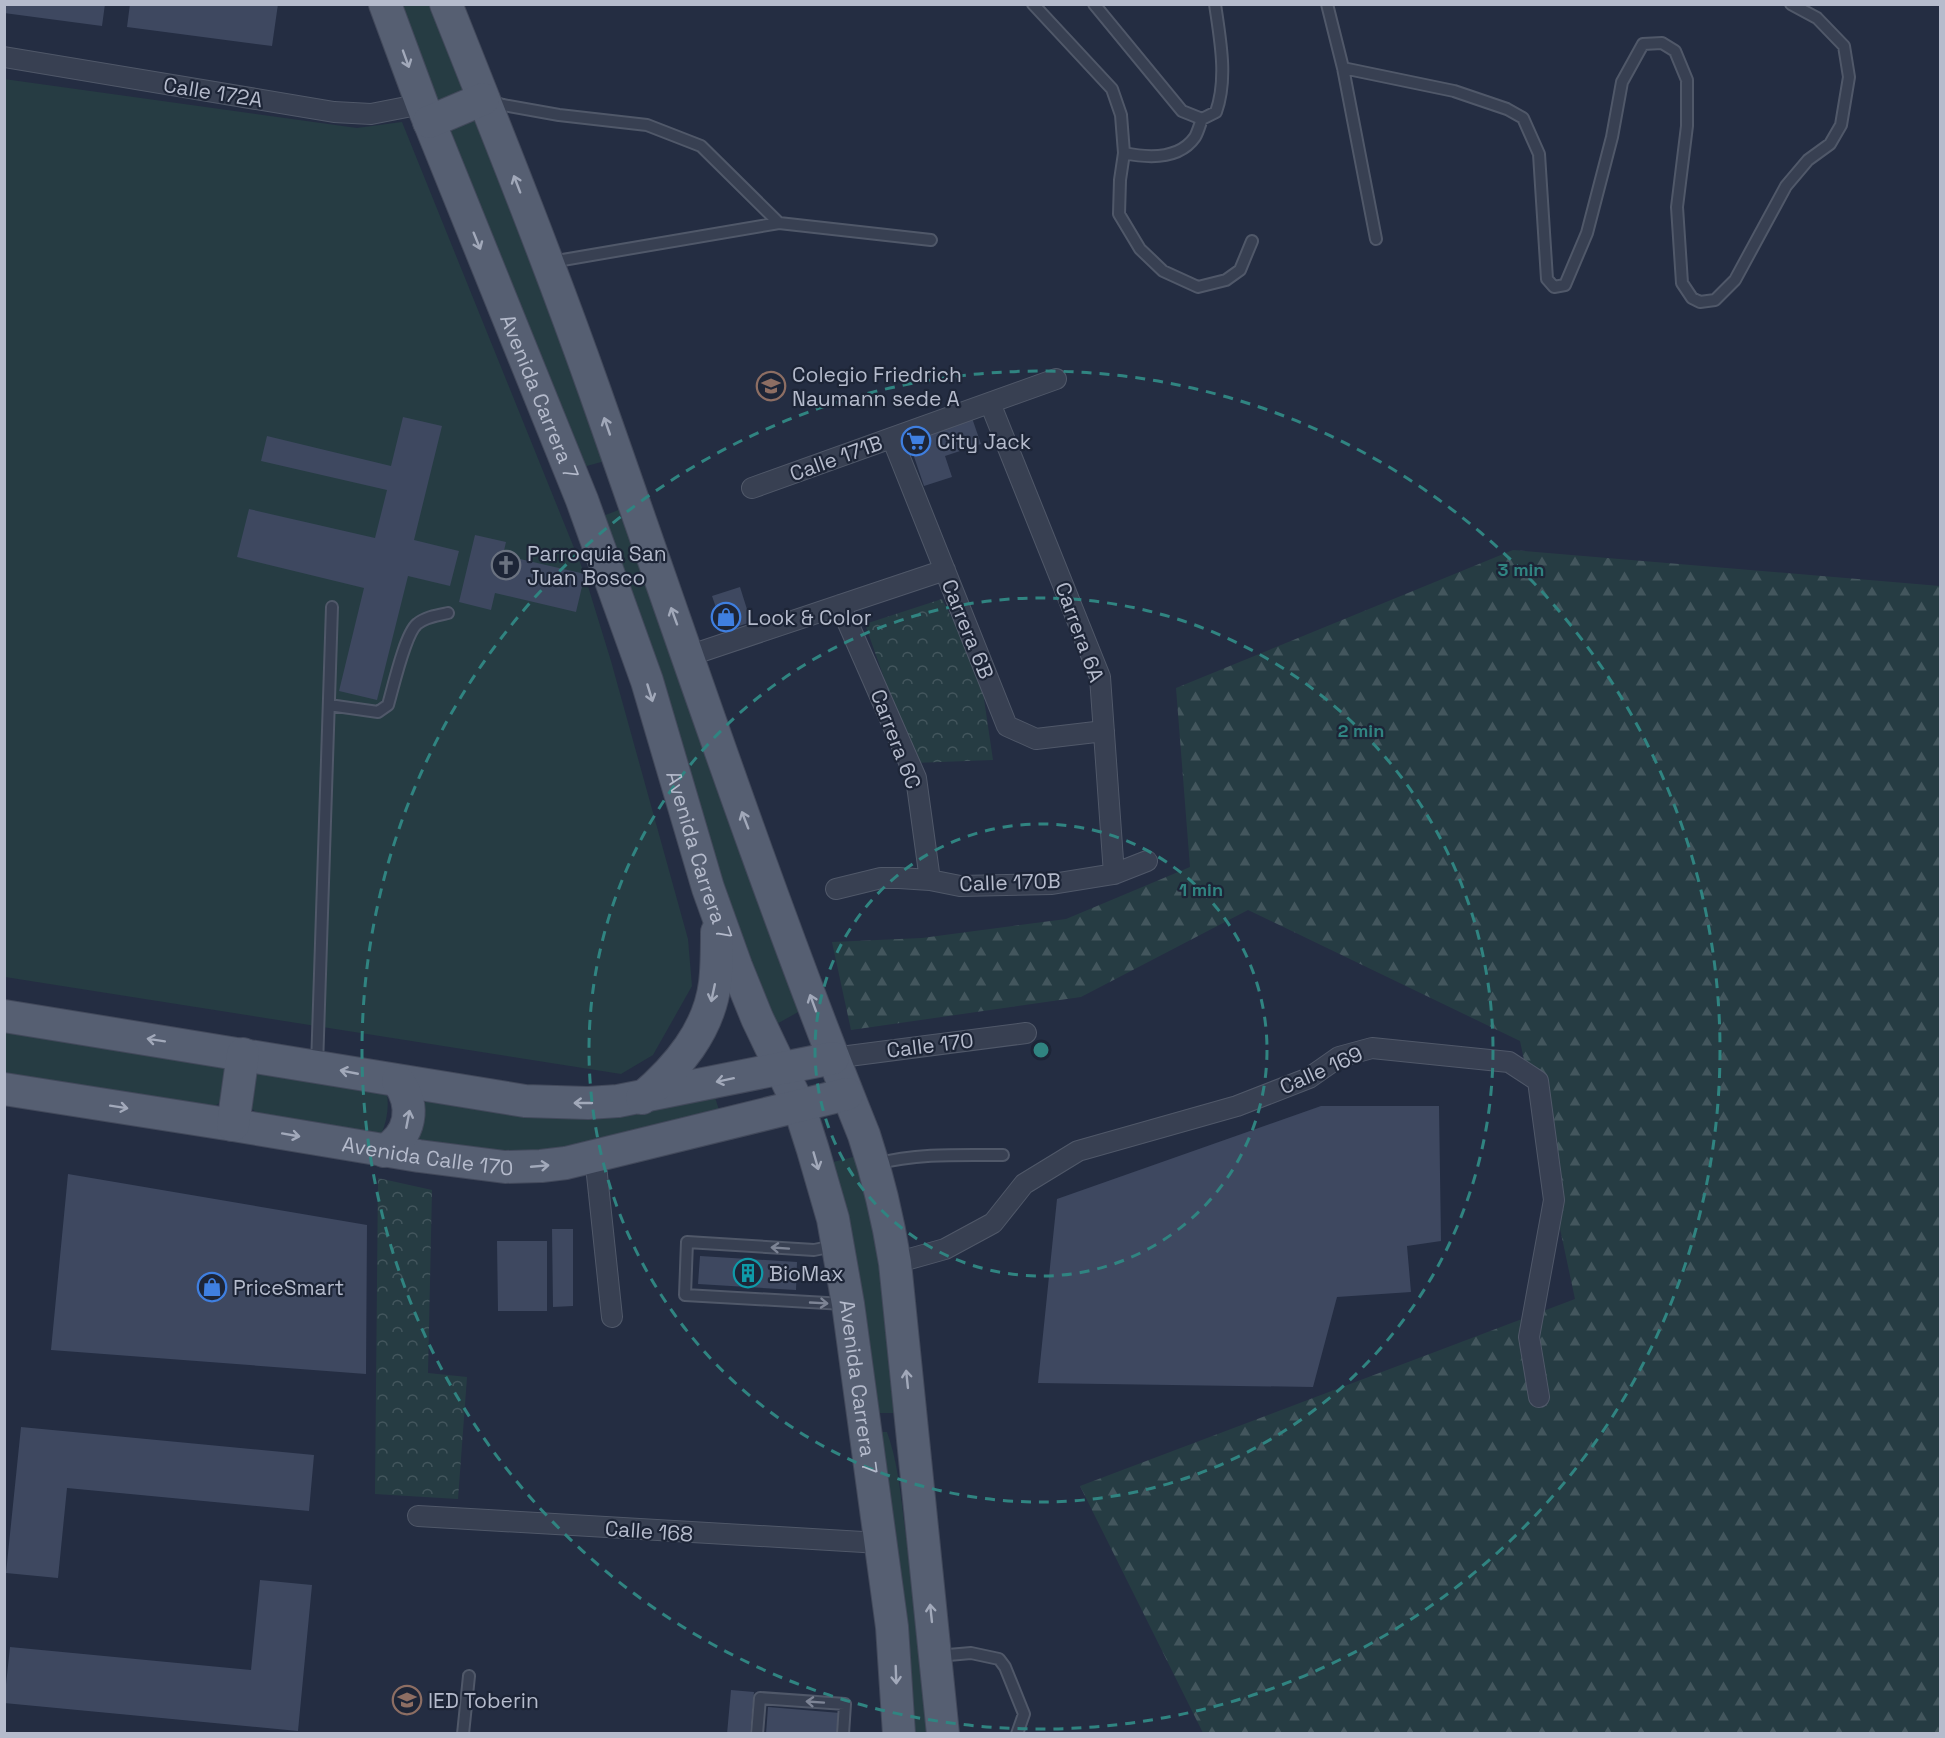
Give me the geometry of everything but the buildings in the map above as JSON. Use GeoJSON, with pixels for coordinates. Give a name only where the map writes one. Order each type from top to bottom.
{"type":"FeatureCollection","features":[{"type":"Feature","properties":{"kind":"main road","name":"Avenida Carrera 7"},"geometry":{"type":"LineString","coordinates":[[386,4],[425,113],[582,500],[646,681],[717,914],[757,1018],[799,1106],[826,1196],[848,1304],[866,1435],[892,1627],[899,1734]]}},
{"type":"Feature","properties":{"kind":"main road"},"geometry":{"type":"LineString","coordinates":[[447,4],[547,262],[732,786],[873,1165],[889,1223],[895,1263],[944,1734]]}},
{"type":"Feature","properties":{"kind":"main road"},"geometry":{"type":"LineString","coordinates":[[425,113],[483,99]]}},
{"type":"Feature","properties":{"kind":"main road"},"geometry":{"type":"LineString","coordinates":[[582,500],[626,481]]}},
{"type":"Feature","properties":{"kind":"main road"},"geometry":{"type":"LineString","coordinates":[[642,1098],[680,1061],[700,1029],[710,1007],[715,984],[717,914]]}},
{"type":"Feature","properties":{"kind":"main road"},"geometry":{"type":"LineString","coordinates":[[4,1016],[525,1101],[588,1103],[642,1098],[833,1058]]}},
{"type":"Feature","properties":{"kind":"main road"},"geometry":{"type":"LineString","coordinates":[[233,1125],[243,1054]]}},
{"type":"Feature","properties":{"kind":"main road"},"geometry":{"type":"LineString","coordinates":[[384,1151],[400,1139],[409,1119],[408,1100],[398,1081]]}},
{"type":"Feature","properties":{"kind":"main road","name":"Avenida Calle 170"},"geometry":{"type":"LineString","coordinates":[[4,1089],[384,1151],[505,1167],[566,1163],[847,1094]]}},
{"type":"Feature","properties":{"kind":"main road"},"geometry":{"type":"LineString","coordinates":[[866,1435],[874,1426],[884,1422],[894,1422],[912,1437]]}},
{"type":"Feature","properties":{"kind":"street","name":"Calle 172A"},"geometry":{"type":"LineString","coordinates":[[4,57],[334,112],[425,113]]}},
{"type":"Feature","properties":{"kind":"street","name":"Calle 171B"},"geometry":{"type":"LineString","coordinates":[[752,488],[1056,379]]}},
{"type":"Feature","properties":{"kind":"street","name":"Carrera 6A"},"geometry":{"type":"LineString","coordinates":[[990,403],[1100,676],[1114,874]]}},
{"type":"Feature","properties":{"kind":"street","name":"Carrera 6B"},"geometry":{"type":"LineString","coordinates":[[892,438],[1007,726],[1036,739],[1104,731]]}},
{"type":"Feature","properties":{"kind":"street"},"geometry":{"type":"LineString","coordinates":[[688,656],[945,570]]}},
{"type":"Feature","properties":{"kind":"street","name":"Carrera 6C"},"geometry":{"type":"LineString","coordinates":[[840,605],[916,778],[930,880]]}},
{"type":"Feature","properties":{"kind":"street","name":"Calle 170B"},"geometry":{"type":"LineString","coordinates":[[836,890],[881,878],[930,880],[960,886],[1052,884],[1114,874],[1147,861]]}},
{"type":"Feature","properties":{"kind":"street","name":"Calle 170"},"geometry":{"type":"LineString","coordinates":[[833,1058],[1026,1033]]}},
{"type":"Feature","properties":{"kind":"street","name":"Calle 169"},"geometry":{"type":"LineString","coordinates":[[895,1263],[945,1249],[993,1223],[1024,1184],[1078,1151],[1237,1106],[1309,1078],[1339,1057],[1372,1048],[1509,1062],[1538,1081],[1554,1200],[1529,1337],[1539,1397]]}},
{"type":"Feature","properties":{"kind":"street"},"geometry":{"type":"LineString","coordinates":[[595,1156],[612,1317]]}},
{"type":"Feature","properties":{"kind":"street","name":"Calle 168"},"geometry":{"type":"LineString","coordinates":[[418,1516],[880,1543]]}},
{"type":"Feature","properties":{"kind":"lane"},"geometry":{"type":"LineString","coordinates":[[1033,4],[1112,89],[1121,115],[1124,153],[1119,214],[1140,249],[1163,271],[1198,287],[1226,280],[1240,270],[1252,241]]}},
{"type":"Feature","properties":{"kind":"lane"},"geometry":{"type":"LineString","coordinates":[[1094,4],[1182,111],[1202,118],[1216,112],[1222,95],[1221,51],[1215,4]]}},
{"type":"Feature","properties":{"kind":"lane"},"geometry":{"type":"LineString","coordinates":[[1327,4],[1343,68],[1376,239]]}},
{"type":"Feature","properties":{"kind":"lane"},"geometry":{"type":"LineString","coordinates":[[1343,68],[1454,91],[1507,108],[1523,118],[1539,154],[1547,279],[1554,287],[1565,285],[1587,233],[1612,137],[1622,82],[1643,44],[1662,43],[1675,51],[1687,80],[1688,105],[1677,207],[1682,283],[1692,298],[1700,302],[1715,300],[1735,280],[1786,186],[1808,160],[1830,144],[1840,125],[1849,77],[1844,46],[1817,18],[1791,4]]}},
{"type":"Feature","properties":{"kind":"lane"},"geometry":{"type":"LineString","coordinates":[[483,99],[559,115],[647,125],[701,146],[778,223]]}},
{"type":"Feature","properties":{"kind":"lane"},"geometry":{"type":"LineString","coordinates":[[1124,153],[1145,157],[1176,154],[1195,137],[1202,118]]}},
{"type":"Feature","properties":{"kind":"lane"},"geometry":{"type":"LineString","coordinates":[[547,262],[778,223],[931,240]]}},
{"type":"Feature","properties":{"kind":"lane"},"geometry":{"type":"LineString","coordinates":[[317,1066],[332,607]]}},
{"type":"Feature","properties":{"kind":"lane"},"geometry":{"type":"LineString","coordinates":[[329,705],[378,712],[383,709],[388,705],[409,636],[416,624],[425,619],[448,613]]}},
{"type":"Feature","properties":{"kind":"lane"},"geometry":{"type":"LineString","coordinates":[[873,1165],[936,1156],[1003,1155]]}},
{"type":"Feature","properties":{"kind":"lane"},"geometry":{"type":"LineString","coordinates":[[838,1246],[814,1250],[687,1242],[685,1295],[848,1304]]}},
{"type":"Feature","properties":{"kind":"lane"},"geometry":{"type":"LineString","coordinates":[[936,1656],[971,1653],[999,1659],[1005,1667],[1023,1714],[1017,1734]]}},
{"type":"Feature","properties":{"kind":"lane"},"geometry":{"type":"LineString","coordinates":[[463,1734],[469,1676]]}},
{"type":"Feature","properties":{"kind":"lane"},"geometry":{"type":"LineString","coordinates":[[757,1734],[760,1698],[845,1704],[843,1734]]}},
{"type":"Feature","properties":{"kind":"green space"},"geometry":{"type":"Polygon","coordinates":[[[399,5],[437,5],[471,89],[434,107],[399,5]]]}},
{"type":"Feature","properties":{"kind":"green space"},"geometry":{"type":"Polygon","coordinates":[[[4,79],[357,128],[402,122],[583,570],[611,661],[688,939],[692,986],[653,1055],[621,1074],[5,977],[4,79]]]}},
{"type":"Feature","properties":{"kind":"green space"},"geometry":{"type":"Polygon","coordinates":[[[480,117],[605,461],[583,467],[445,130],[480,117]]]}},
{"type":"Feature","properties":{"kind":"green space"},"geometry":{"type":"Polygon","coordinates":[[[621,509],[686,698],[800,1011],[775,1025],[746,952],[706,835],[676,725],[603,516],[621,509]]]}},
{"type":"Feature","properties":{"kind":"green space"},"geometry":{"type":"Polygon","coordinates":[[[1513,550],[1940,586],[1940,1733],[1203,1733],[1080,1486],[1575,1299],[1520,1041],[1248,910],[1081,997],[851,1030],[832,942],[922,938],[1066,919],[1190,867],[1176,688],[1513,550]]]}},
{"type":"Feature","properties":{"kind":"green space"},"geometry":{"type":"Polygon","coordinates":[[[942,599],[980,672],[993,760],[914,763],[865,624],[942,599]]]}},
{"type":"Feature","properties":{"kind":"green space"},"geometry":{"type":"Polygon","coordinates":[[[4,1028],[230,1068],[227,1091],[222,1100],[212,1107],[5,1076],[4,1028]]]}},
{"type":"Feature","properties":{"kind":"green space"},"geometry":{"type":"Polygon","coordinates":[[[251,1071],[387,1094],[387,1115],[381,1135],[261,1117],[249,1106],[251,1071]]]}},
{"type":"Feature","properties":{"kind":"green space"},"geometry":{"type":"Polygon","coordinates":[[[712,1088],[720,1113],[530,1156],[413,1142],[418,1095],[712,1088]]]}},
{"type":"Feature","properties":{"kind":"green space"},"geometry":{"type":"Polygon","coordinates":[[[857,1156],[881,1259],[895,1413],[871,1413],[833,1162],[857,1156]]]}},
{"type":"Feature","properties":{"kind":"green space"},"geometry":{"type":"Polygon","coordinates":[[[378,1178],[432,1190],[428,1373],[467,1377],[458,1499],[375,1494],[378,1178]]]}},
{"type":"Feature","properties":{"kind":"green space"},"geometry":{"type":"Polygon","coordinates":[[[879,1432],[887,1432],[897,1470],[929,1733],[912,1733],[879,1432]]]}},
{"type":"Feature","properties":{"kind":"place","name":"Colegio Friedrich Naumann sede A"},"geometry":{"type":"Point","coordinates":[771,386]}},
{"type":"Feature","properties":{"kind":"place","name":"City Jack"},"geometry":{"type":"Point","coordinates":[916,441]}},
{"type":"Feature","properties":{"kind":"place","name":"Parroquia San Juan Bosco"},"geometry":{"type":"Point","coordinates":[506,565]}},
{"type":"Feature","properties":{"kind":"place","name":"Look & Color"},"geometry":{"type":"Point","coordinates":[726,617]}},
{"type":"Feature","properties":{"kind":"place","name":"BioMax"},"geometry":{"type":"Point","coordinates":[748,1273]}},
{"type":"Feature","properties":{"kind":"place","name":"PriceSmart"},"geometry":{"type":"Point","coordinates":[212,1287]}},
{"type":"Feature","properties":{"kind":"place","name":"IED Toberin"},"geometry":{"type":"Point","coordinates":[407,1700]}}]}
